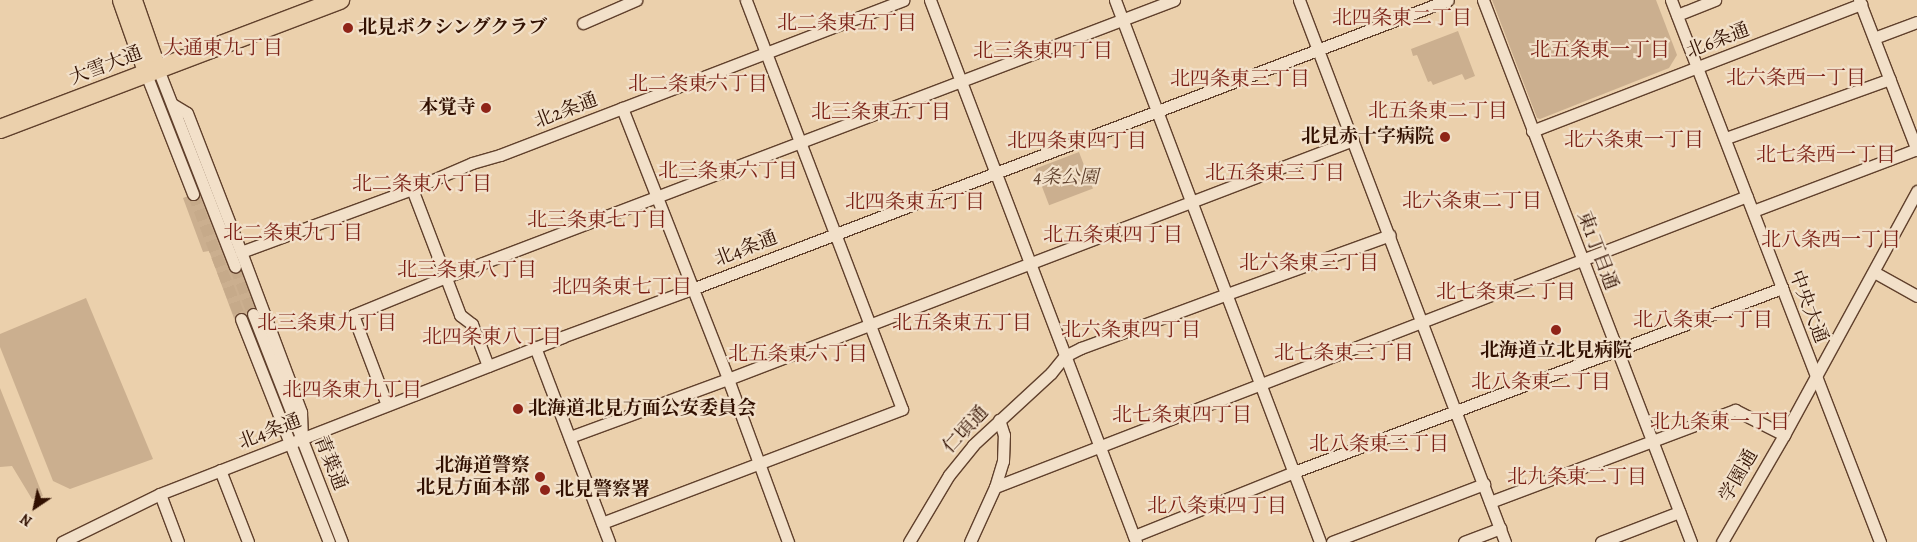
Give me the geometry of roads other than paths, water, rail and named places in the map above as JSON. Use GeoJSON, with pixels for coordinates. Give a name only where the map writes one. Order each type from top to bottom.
{"type":"FeatureCollection","features":[{"type":"Feature","properties":{"kind":"highway","name":"大雪大通"},"geometry":{"type":"LineString","coordinates":[[0,129],[340,0]]}},
{"type":"Feature","properties":{"kind":"main road"},"geometry":{"type":"LineString","coordinates":[[120,0],[152,71]]}},
{"type":"Feature","properties":{"kind":"main road"},"geometry":{"type":"LineString","coordinates":[[134,0],[152,71]]}},
{"type":"Feature","properties":{"kind":"street"},"geometry":{"type":"LineString","coordinates":[[584,23],[636,0]]}},
{"type":"Feature","properties":{"kind":"street"},"geometry":{"type":"LineString","coordinates":[[602,523],[759,465],[902,409],[746,0]]}},
{"type":"Feature","properties":{"kind":"street","name":"北2条通"},"geometry":{"type":"LineString","coordinates":[[241,252],[903,0]]}},
{"type":"Feature","properties":{"kind":"street"},"geometry":{"type":"LineString","coordinates":[[930,0],[1135,539],[1294,472],[1782,288]]}},
{"type":"Feature","properties":{"kind":"street"},"geometry":{"type":"LineString","coordinates":[[1115,0],[1320,542]]}},
{"type":"Feature","properties":{"kind":"street"},"geometry":{"type":"LineString","coordinates":[[387,405],[353,315],[446,277],[1174,0]]}},
{"type":"Feature","properties":{"kind":"street"},"geometry":{"type":"LineString","coordinates":[[1299,0],[1390,235],[1505,542]]}},
{"type":"Feature","properties":{"kind":"street","name":"北4条通"},"geometry":{"type":"LineString","coordinates":[[62,542],[160,494],[220,470],[535,347],[692,289],[1448,0]]}},
{"type":"Feature","properties":{"kind":"street","name":"東1丁目通"},"geometry":{"type":"LineString","coordinates":[[1483,0],[1616,351],[1691,542]]}},
{"type":"Feature","properties":{"kind":"street","name":"中央大通"},"geometry":{"type":"LineString","coordinates":[[1671,0],[1726,138],[1880,542]]}},
{"type":"Feature","properties":{"kind":"street"},"geometry":{"type":"LineString","coordinates":[[1677,15],[1715,0]]}},
{"type":"Feature","properties":{"kind":"street"},"geometry":{"type":"LineString","coordinates":[[1753,211],[1917,149],[1860,2]]}},
{"type":"Feature","properties":{"kind":"street","name":"北6条通"},"geometry":{"type":"LineString","coordinates":[[1532,131],[1860,2]]}},
{"type":"Feature","properties":{"kind":"street"},"geometry":{"type":"LineString","coordinates":[[1874,38],[1917,22]]}},
{"type":"Feature","properties":{"kind":"street"},"geometry":{"type":"LineString","coordinates":[[152,71],[172,104],[235,267]]}},
{"type":"Feature","properties":{"kind":"street"},"geometry":{"type":"LineString","coordinates":[[152,71],[193,194]]}},
{"type":"Feature","properties":{"kind":"street"},"geometry":{"type":"LineString","coordinates":[[1726,138],[1890,79]]}},
{"type":"Feature","properties":{"kind":"street"},"geometry":{"type":"LineString","coordinates":[[172,104],[187,113],[241,252],[301,412],[302,439]]}},
{"type":"Feature","properties":{"kind":"street"},"geometry":{"type":"LineString","coordinates":[[622,108],[728,379],[788,542]]}},
{"type":"Feature","properties":{"kind":"street"},"geometry":{"type":"LineString","coordinates":[[570,437],[728,379],[1353,140]]}},
{"type":"Feature","properties":{"kind":"street"},"geometry":{"type":"LineString","coordinates":[[412,188],[460,315],[472,324],[488,366]]}},
{"type":"Feature","properties":{"kind":"street","name":"学園通"},"geometry":{"type":"LineString","coordinates":[[1722,542],[1784,435],[1917,192]]}},
{"type":"Feature","properties":{"kind":"street"},"geometry":{"type":"LineString","coordinates":[[995,486],[1748,196]]}},
{"type":"Feature","properties":{"kind":"street"},"geometry":{"type":"LineString","coordinates":[[1065,356],[1081,348],[1390,235]]}},
{"type":"Feature","properties":{"kind":"street"},"geometry":{"type":"LineString","coordinates":[[1874,272],[1917,296]]}},
{"type":"Feature","properties":{"kind":"street","name":"青葉通"},"geometry":{"type":"LineString","coordinates":[[253,314],[342,542]]}},
{"type":"Feature","properties":{"kind":"street","name":"青葉通"},"geometry":{"type":"LineString","coordinates":[[241,318],[329,542]]}},
{"type":"Feature","properties":{"kind":"street"},"geometry":{"type":"LineString","coordinates":[[535,347],[610,542]]}},
{"type":"Feature","properties":{"kind":"street","name":"仁頃通"},"geometry":{"type":"LineString","coordinates":[[909,542],[949,476],[972,445],[1051,373],[1065,356]]}},
{"type":"Feature","properties":{"kind":"street"},"geometry":{"type":"LineString","coordinates":[[1490,502],[1736,410],[1784,435]]}},
{"type":"Feature","properties":{"kind":"street"},"geometry":{"type":"LineString","coordinates":[[970,542],[995,486],[1003,461],[1004,435],[998,420]]}},
{"type":"Feature","properties":{"kind":"street"},"geometry":{"type":"LineString","coordinates":[[220,470],[248,542]]}},
{"type":"Feature","properties":{"kind":"street"},"geometry":{"type":"LineString","coordinates":[[1332,542],[1484,484]]}},
{"type":"Feature","properties":{"kind":"street"},"geometry":{"type":"LineString","coordinates":[[160,494],[178,542]]}},
{"type":"Feature","properties":{"kind":"street"},"geometry":{"type":"LineString","coordinates":[[1601,542],[1679,512]]}},
{"type":"Feature","properties":{"kind":"street"},"geometry":{"type":"LineString","coordinates":[[1464,542],[1500,528]]}},
{"type":"Feature","properties":{"kind":"tunnel"},"geometry":{"type":"LineString","coordinates":[[193,194],[241,319]]}},
{"type":"Feature","properties":{"kind":"tunnel"},"geometry":{"type":"LineString","coordinates":[[235,267],[253,314]]}},
{"type":"Feature","properties":{"kind":"place","name":"北見ボクシングクラブ"},"geometry":{"type":"Point","coordinates":[348,28]}},
{"type":"Feature","properties":{"kind":"place","name":"本覚寺"},"geometry":{"type":"Point","coordinates":[486,108]}},
{"type":"Feature","properties":{"kind":"place","name":"北見赤十字病院"},"geometry":{"type":"Point","coordinates":[1445,137]}},
{"type":"Feature","properties":{"kind":"place","name":"北海道立北見病院"},"geometry":{"type":"Point","coordinates":[1556,330]}},
{"type":"Feature","properties":{"kind":"place","name":"北海道北見方面公安委員会"},"geometry":{"type":"Point","coordinates":[518,409]}},
{"type":"Feature","properties":{"kind":"place","name":"北海道警察 北見方面本部"},"geometry":{"type":"Point","coordinates":[540,477]}},
{"type":"Feature","properties":{"kind":"place","name":"北見警察署"},"geometry":{"type":"Point","coordinates":[545,490]}},
{"type":"Feature","properties":{"kind":"district","name":"北四条東二丁目"},"geometry":{"type":"Point","coordinates":[1402,17]}},
{"type":"Feature","properties":{"kind":"district","name":"北二条東五丁目"},"geometry":{"type":"Point","coordinates":[847,22]}},
{"type":"Feature","properties":{"kind":"district","name":"大通東九丁目"},"geometry":{"type":"Point","coordinates":[223,47]}},
{"type":"Feature","properties":{"kind":"district","name":"北五条東一丁目"},"geometry":{"type":"Point","coordinates":[1600,49]}},
{"type":"Feature","properties":{"kind":"district","name":"北三条東四丁目"},"geometry":{"type":"Point","coordinates":[1043,50]}},
{"type":"Feature","properties":{"kind":"district","name":"北六条西一丁目"},"geometry":{"type":"Point","coordinates":[1796,77]}},
{"type":"Feature","properties":{"kind":"district","name":"北四条東三丁目"},"geometry":{"type":"Point","coordinates":[1240,78]}},
{"type":"Feature","properties":{"kind":"district","name":"北二条東六丁目"},"geometry":{"type":"Point","coordinates":[698,83]}},
{"type":"Feature","properties":{"kind":"district","name":"北五条東二丁目"},"geometry":{"type":"Point","coordinates":[1438,110]}},
{"type":"Feature","properties":{"kind":"district","name":"北三条東五丁目"},"geometry":{"type":"Point","coordinates":[881,111]}},
{"type":"Feature","properties":{"kind":"district","name":"北六条東一丁目"},"geometry":{"type":"Point","coordinates":[1634,139]}},
{"type":"Feature","properties":{"kind":"district","name":"北四条東四丁目"},"geometry":{"type":"Point","coordinates":[1077,140]}},
{"type":"Feature","properties":{"kind":"district","name":"北七条西一丁目"},"geometry":{"type":"Point","coordinates":[1826,154]}},
{"type":"Feature","properties":{"kind":"district","name":"北三条東六丁目"},"geometry":{"type":"Point","coordinates":[728,170]}},
{"type":"Feature","properties":{"kind":"district","name":"北五条東三丁目"},"geometry":{"type":"Point","coordinates":[1275,172]}},
{"type":"Feature","properties":{"kind":"district","name":"北二条東八丁目"},"geometry":{"type":"Point","coordinates":[422,183]}},
{"type":"Feature","properties":{"kind":"district","name":"北六条東二丁目"},"geometry":{"type":"Point","coordinates":[1472,200]}},
{"type":"Feature","properties":{"kind":"district","name":"北四条東五丁目"},"geometry":{"type":"Point","coordinates":[915,201]}},
{"type":"Feature","properties":{"kind":"district","name":"北三条東七丁目"},"geometry":{"type":"Point","coordinates":[597,219]}},
{"type":"Feature","properties":{"kind":"district","name":"北二条東九丁目"},"geometry":{"type":"Point","coordinates":[293,232]}},
{"type":"Feature","properties":{"kind":"district","name":"北五条東四丁目"},"geometry":{"type":"Point","coordinates":[1113,234]}},
{"type":"Feature","properties":{"kind":"district","name":"北八条西一丁目"},"geometry":{"type":"Point","coordinates":[1831,239]}},
{"type":"Feature","properties":{"kind":"district","name":"北六条東三丁目"},"geometry":{"type":"Point","coordinates":[1309,262]}},
{"type":"Feature","properties":{"kind":"district","name":"北三条東八丁目"},"geometry":{"type":"Point","coordinates":[467,269]}},
{"type":"Feature","properties":{"kind":"district","name":"北四条東七丁目"},"geometry":{"type":"Point","coordinates":[622,286]}},
{"type":"Feature","properties":{"kind":"district","name":"北七条東二丁目"},"geometry":{"type":"Point","coordinates":[1506,291]}},
{"type":"Feature","properties":{"kind":"district","name":"北八条東一丁目"},"geometry":{"type":"Point","coordinates":[1703,319]}},
{"type":"Feature","properties":{"kind":"district","name":"北三条東九丁目"},"geometry":{"type":"Point","coordinates":[327,322]}},
{"type":"Feature","properties":{"kind":"district","name":"北五条東五丁目"},"geometry":{"type":"Point","coordinates":[962,322]}},
{"type":"Feature","properties":{"kind":"district","name":"北六条東四丁目"},"geometry":{"type":"Point","coordinates":[1131,329]}},
{"type":"Feature","properties":{"kind":"district","name":"北四条東八丁目"},"geometry":{"type":"Point","coordinates":[492,336]}},
{"type":"Feature","properties":{"kind":"district","name":"北七条東三丁目"},"geometry":{"type":"Point","coordinates":[1344,352]}},
{"type":"Feature","properties":{"kind":"district","name":"北五条東六丁目"},"geometry":{"type":"Point","coordinates":[798,353]}},
{"type":"Feature","properties":{"kind":"district","name":"北八条東二丁目"},"geometry":{"type":"Point","coordinates":[1541,381]}},
{"type":"Feature","properties":{"kind":"district","name":"北四条東九丁目"},"geometry":{"type":"Point","coordinates":[352,389]}},
{"type":"Feature","properties":{"kind":"district","name":"北七条東四丁目"},"geometry":{"type":"Point","coordinates":[1182,414]}},
{"type":"Feature","properties":{"kind":"district","name":"北九条東一丁目"},"geometry":{"type":"Point","coordinates":[1720,421]}},
{"type":"Feature","properties":{"kind":"district","name":"北八条東三丁目"},"geometry":{"type":"Point","coordinates":[1379,443]}},
{"type":"Feature","properties":{"kind":"district","name":"北九条東二丁目"},"geometry":{"type":"Point","coordinates":[1577,476]}},
{"type":"Feature","properties":{"kind":"district","name":"北八条東四丁目"},"geometry":{"type":"Point","coordinates":[1217,505]}},
{"type":"Feature","properties":{"kind":"park label","name":"4条公園"},"geometry":{"type":"Point","coordinates":[1066,178]}}]}
